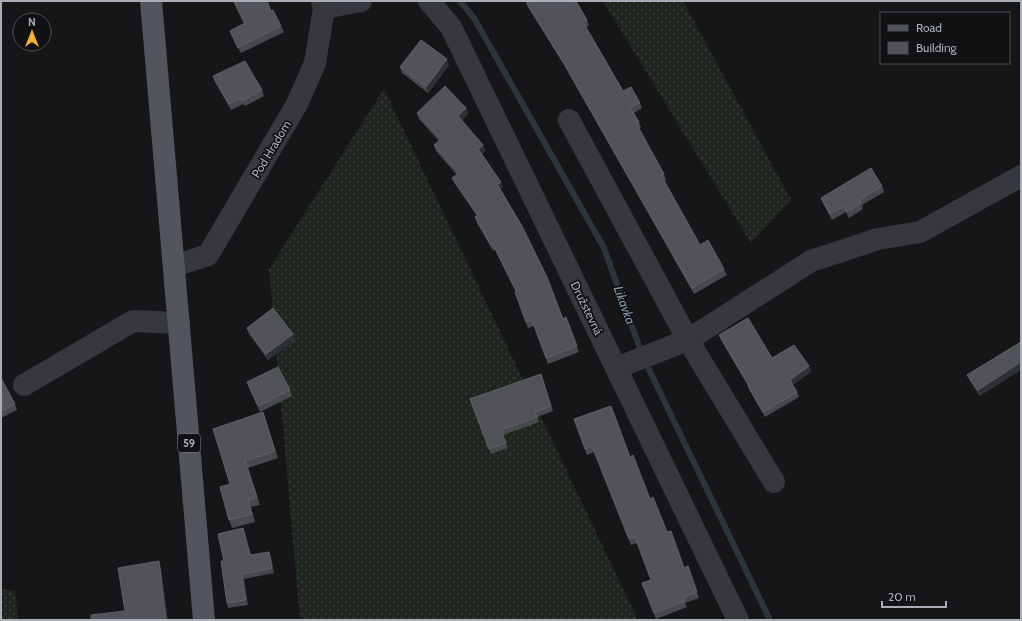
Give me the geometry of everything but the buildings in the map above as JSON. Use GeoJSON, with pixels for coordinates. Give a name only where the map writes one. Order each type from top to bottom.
{"type":"FeatureCollection","features":[{"type":"Feature","properties":{"kind":"main road","name":"59"},"geometry":{"type":"LineString","coordinates":[[151,1],[204,620]]}},
{"type":"Feature","properties":{"kind":"street"},"geometry":{"type":"LineString","coordinates":[[323,4],[361,1]]}},
{"type":"Feature","properties":{"kind":"street","name":"Družstevná"},"geometry":{"type":"LineString","coordinates":[[429,1],[451,27],[738,620]]}},
{"type":"Feature","properties":{"kind":"street","name":"Pod Hradom"},"geometry":{"type":"LineString","coordinates":[[174,266],[208,255],[297,104],[315,63],[323,4]]}},
{"type":"Feature","properties":{"kind":"street"},"geometry":{"type":"LineString","coordinates":[[569,120],[688,340],[774,482]]}},
{"type":"Feature","properties":{"kind":"street"},"geometry":{"type":"LineString","coordinates":[[616,368],[688,340],[811,261],[878,238],[920,232],[1021,176]]}},
{"type":"Feature","properties":{"kind":"street"},"geometry":{"type":"LineString","coordinates":[[24,385],[133,321],[179,323]]}},
{"type":"Feature","properties":{"kind":"shaded area"},"geometry":{"type":"Polygon","coordinates":[[[603,1],[683,1],[791,200],[751,243],[603,1]]]}},
{"type":"Feature","properties":{"kind":"shaded area"},"geometry":{"type":"Polygon","coordinates":[[[384,89],[638,620],[300,620],[269,269],[384,89]]]}},
{"type":"Feature","properties":{"kind":"shaded area"},"geometry":{"type":"Polygon","coordinates":[[[1,589],[15,591],[18,620],[1,620],[1,589]]]}},
{"type":"Feature","properties":{"kind":"waterway","name":"Likavka"},"geometry":{"type":"LineString","coordinates":[[460,1],[474,18],[604,248],[643,357],[770,620]]}}]}
